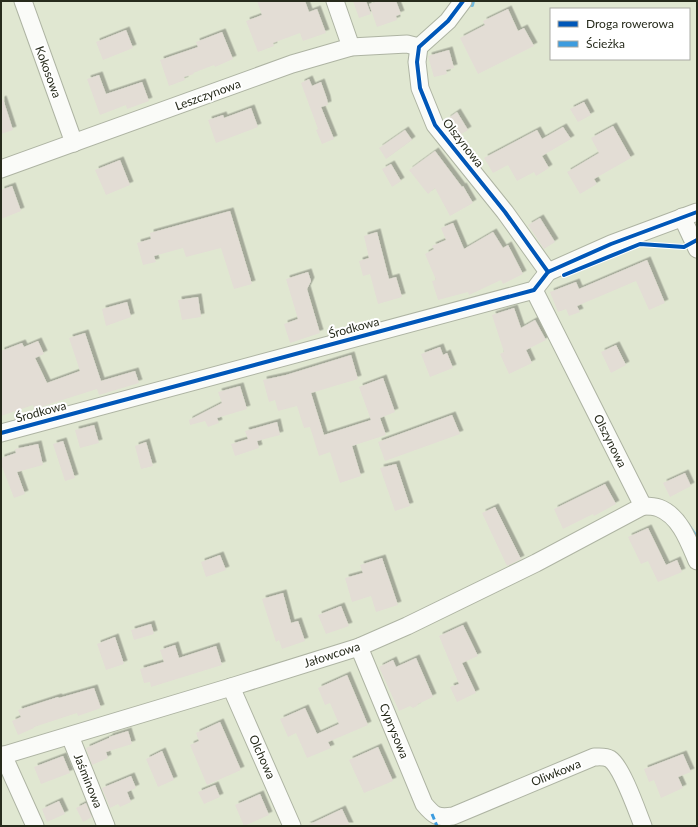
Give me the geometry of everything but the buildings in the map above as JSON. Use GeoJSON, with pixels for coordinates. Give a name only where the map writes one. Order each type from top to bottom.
{"type":"FeatureCollection","features":[{"type":"Feature","properties":{"kind":"street","name":"Kokosowa"},"geometry":{"type":"LineString","coordinates":[[23,1],[74,143]]}},
{"type":"Feature","properties":{"kind":"street"},"geometry":{"type":"LineString","coordinates":[[335,1],[351,47]]}},
{"type":"Feature","properties":{"kind":"street"},"geometry":{"type":"LineString","coordinates":[[419,47],[448,21],[463,1]]}},
{"type":"Feature","properties":{"kind":"street","name":"Leszczynowa"},"geometry":{"type":"LineString","coordinates":[[1,169],[292,64],[351,47],[407,44],[419,47]]}},
{"type":"Feature","properties":{"kind":"street","name":"Olszynowa"},"geometry":{"type":"LineString","coordinates":[[419,47],[417,62],[420,88],[435,125],[505,212],[548,272]]}},
{"type":"Feature","properties":{"kind":"street"},"geometry":{"type":"LineString","coordinates":[[534,290],[548,272],[611,244],[690,214],[697,249]]}},
{"type":"Feature","properties":{"kind":"street","name":"Olszynowa"},"geometry":{"type":"LineString","coordinates":[[534,290],[643,506]]}},
{"type":"Feature","properties":{"kind":"street","name":"Środkowa"},"geometry":{"type":"LineString","coordinates":[[1,433],[534,290]]}},
{"type":"Feature","properties":{"kind":"street"},"geometry":{"type":"LineString","coordinates":[[643,506],[659,508],[673,517],[688,540],[697,561]]}},
{"type":"Feature","properties":{"kind":"street","name":"Jałowcowa"},"geometry":{"type":"LineString","coordinates":[[2,756],[231,688],[359,647],[407,626],[531,565],[643,506]]}},
{"type":"Feature","properties":{"kind":"street","name":"Cyprysowa"},"geometry":{"type":"LineString","coordinates":[[359,647],[424,804],[432,814]]}},
{"type":"Feature","properties":{"kind":"street","name":"Olchowa"},"geometry":{"type":"LineString","coordinates":[[231,688],[292,826]]}},
{"type":"Feature","properties":{"kind":"street","name":"Jaśminowa"},"geometry":{"type":"LineString","coordinates":[[70,736],[106,826]]}},
{"type":"Feature","properties":{"kind":"street"},"geometry":{"type":"LineString","coordinates":[[2,756],[35,826]]}},
{"type":"Feature","properties":{"kind":"street","name":"Oliwkowa"},"geometry":{"type":"LineString","coordinates":[[432,814],[442,817],[453,816],[594,757],[602,757],[610,759],[617,768],[643,826]]}},
{"type":"Feature","properties":{"kind":"waterway"},"geometry":{"type":"LineString","coordinates":[[472,5],[473,1]]}},
{"type":"Feature","properties":{"kind":"waterway"},"geometry":{"type":"LineString","coordinates":[[688,525],[697,538]]}},
{"type":"Feature","properties":{"kind":"marked path"},"geometry":{"type":"LineString","coordinates":[[432,814],[437,826]]}},
{"type":"Feature","properties":{"kind":"cycle path"},"geometry":{"type":"LineString","coordinates":[[463,1],[448,21],[419,47],[417,62],[420,88],[435,125],[505,212],[548,272]]}},
{"type":"Feature","properties":{"kind":"cycle path"},"geometry":{"type":"LineString","coordinates":[[1,433],[534,290],[548,272],[611,244],[697,212]]}},
{"type":"Feature","properties":{"kind":"cycle path"},"geometry":{"type":"LineString","coordinates":[[564,275],[640,244],[684,247],[697,240]]}}]}
